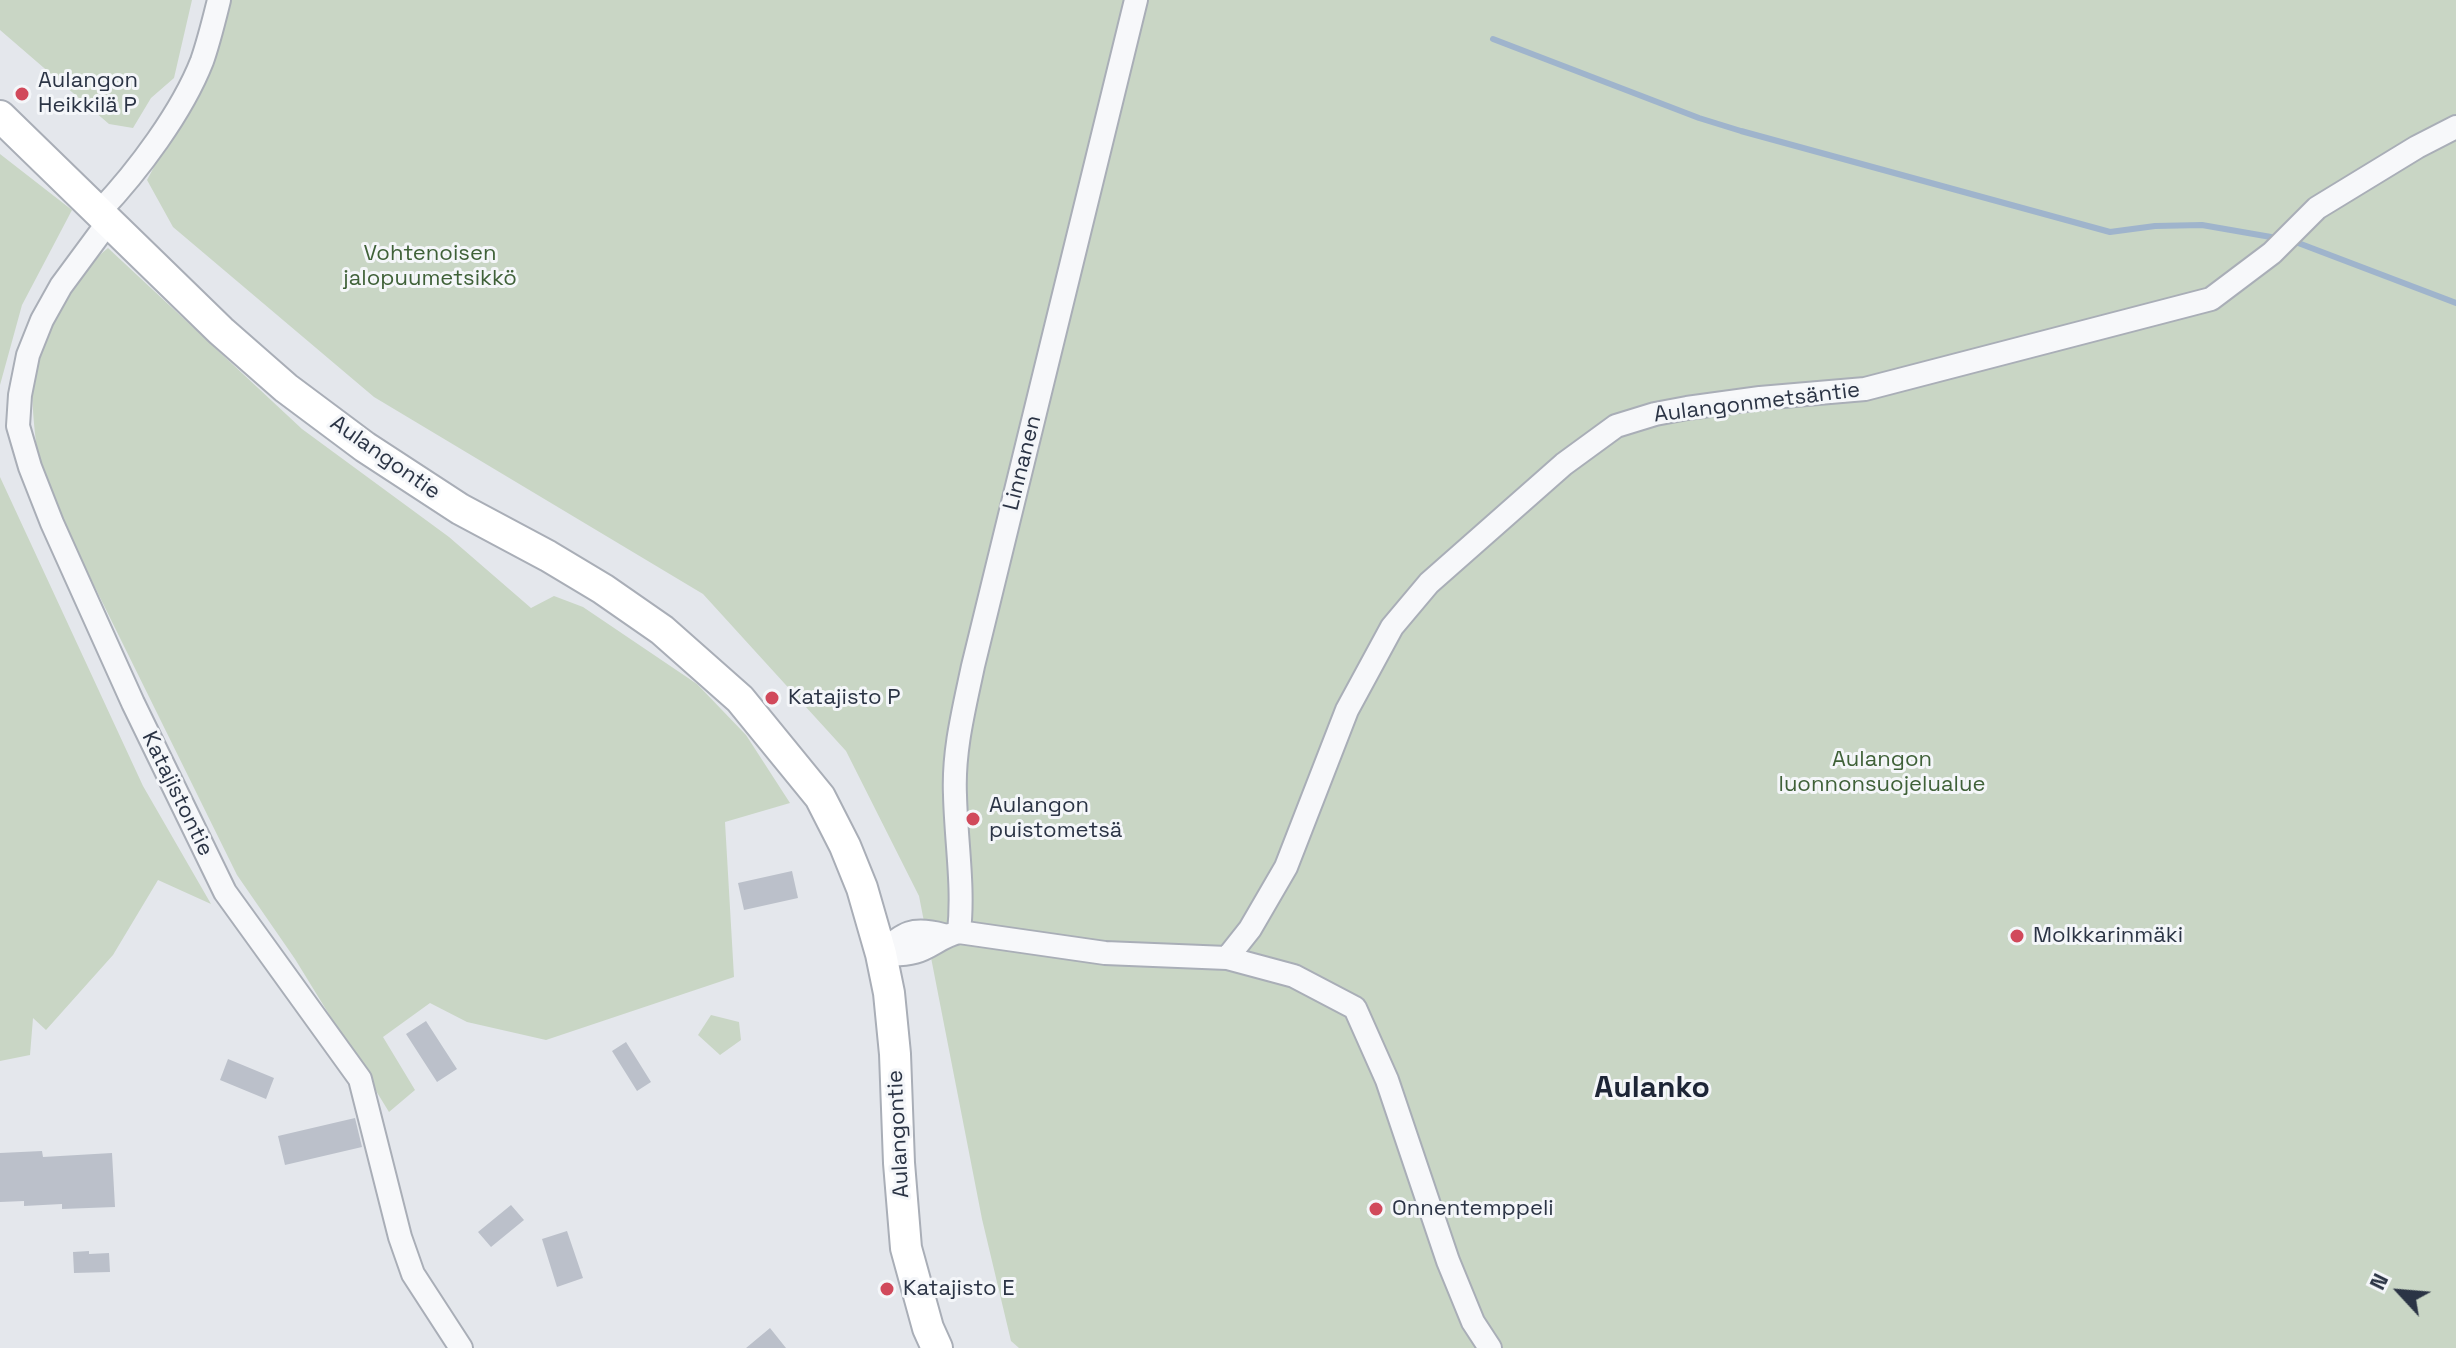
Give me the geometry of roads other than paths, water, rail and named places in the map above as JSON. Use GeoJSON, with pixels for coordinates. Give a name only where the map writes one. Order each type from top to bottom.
{"type":"FeatureCollection","features":[{"type":"Feature","properties":{"kind":"street","name":"Katajistontie"},"geometry":{"type":"LineString","coordinates":[[219,0],[201,61],[181,103],[104,216],[42,320],[28,355],[18,426],[52,523],[126,689],[225,892],[360,1079],[400,1237],[413,1274],[461,1348]]}},
{"type":"Feature","properties":{"kind":"street","name":"Linnanen"},"geometry":{"type":"LineString","coordinates":[[951,934],[961,911],[954,793],[957,741],[1136,0]]}},
{"type":"Feature","properties":{"kind":"street","name":"Aulangontie"},"geometry":{"type":"LineString","coordinates":[[0,116],[221,331],[286,388],[365,447],[460,509],[548,556],[662,630],[740,699],[795,765],[830,865],[844,891],[870,918],[881,954],[889,993],[895,1054],[906,1248],[928,1328],[937,1348]]}},
{"type":"Feature","properties":{"kind":"street","name":"Aulangonmetsäntie"},"geometry":{"type":"LineString","coordinates":[[1227,958],[1250,929],[1286,867],[1347,710],[1392,627],[1429,583],[1564,464],[1616,426],[1687,408],[1865,389],[2211,299],[2272,253],[2317,208],[2456,127]]}},
{"type":"Feature","properties":{"kind":"street"},"geometry":{"type":"LineString","coordinates":[[881,954],[895,940],[912,931],[924,931],[1105,953],[1227,958],[1294,976],[1355,1008],[1387,1080],[1448,1261],[1473,1322],[1490,1348]]}},
{"type":"Feature","properties":{"kind":"waterway"},"geometry":{"type":"LineString","coordinates":[[1493,39],[1699,118],[2110,232],[2155,226],[2202,225],[2271,237]]}},
{"type":"Feature","properties":{"kind":"waterway"},"geometry":{"type":"LineString","coordinates":[[2293,241],[2456,303]]}},
{"type":"Feature","properties":{"kind":"place","name":"Aulangon Heikkilä P"},"geometry":{"type":"Point","coordinates":[22,94]}},
{"type":"Feature","properties":{"kind":"place","name":"Katajisto P"},"geometry":{"type":"Point","coordinates":[772,698]}},
{"type":"Feature","properties":{"kind":"place","name":"Aulangon puistometsä"},"geometry":{"type":"Point","coordinates":[973,819]}},
{"type":"Feature","properties":{"kind":"place","name":"Molkkarinmäki"},"geometry":{"type":"Point","coordinates":[2017,936]}},
{"type":"Feature","properties":{"kind":"place","name":"Onnentemppeli"},"geometry":{"type":"Point","coordinates":[1376,1209]}},
{"type":"Feature","properties":{"kind":"place","name":"Katajisto E"},"geometry":{"type":"Point","coordinates":[887,1289]}},
{"type":"Feature","properties":{"kind":"district","name":"Aulanko"},"geometry":{"type":"Point","coordinates":[1652,1089]}},
{"type":"Feature","properties":{"kind":"park label","name":"Vohtenoisen jalopuumetsikkö"},"geometry":{"type":"Point","coordinates":[430,266]}},
{"type":"Feature","properties":{"kind":"park label","name":"Aulangon luonnonsuojelualue"},"geometry":{"type":"Point","coordinates":[1882,772]}}]}
